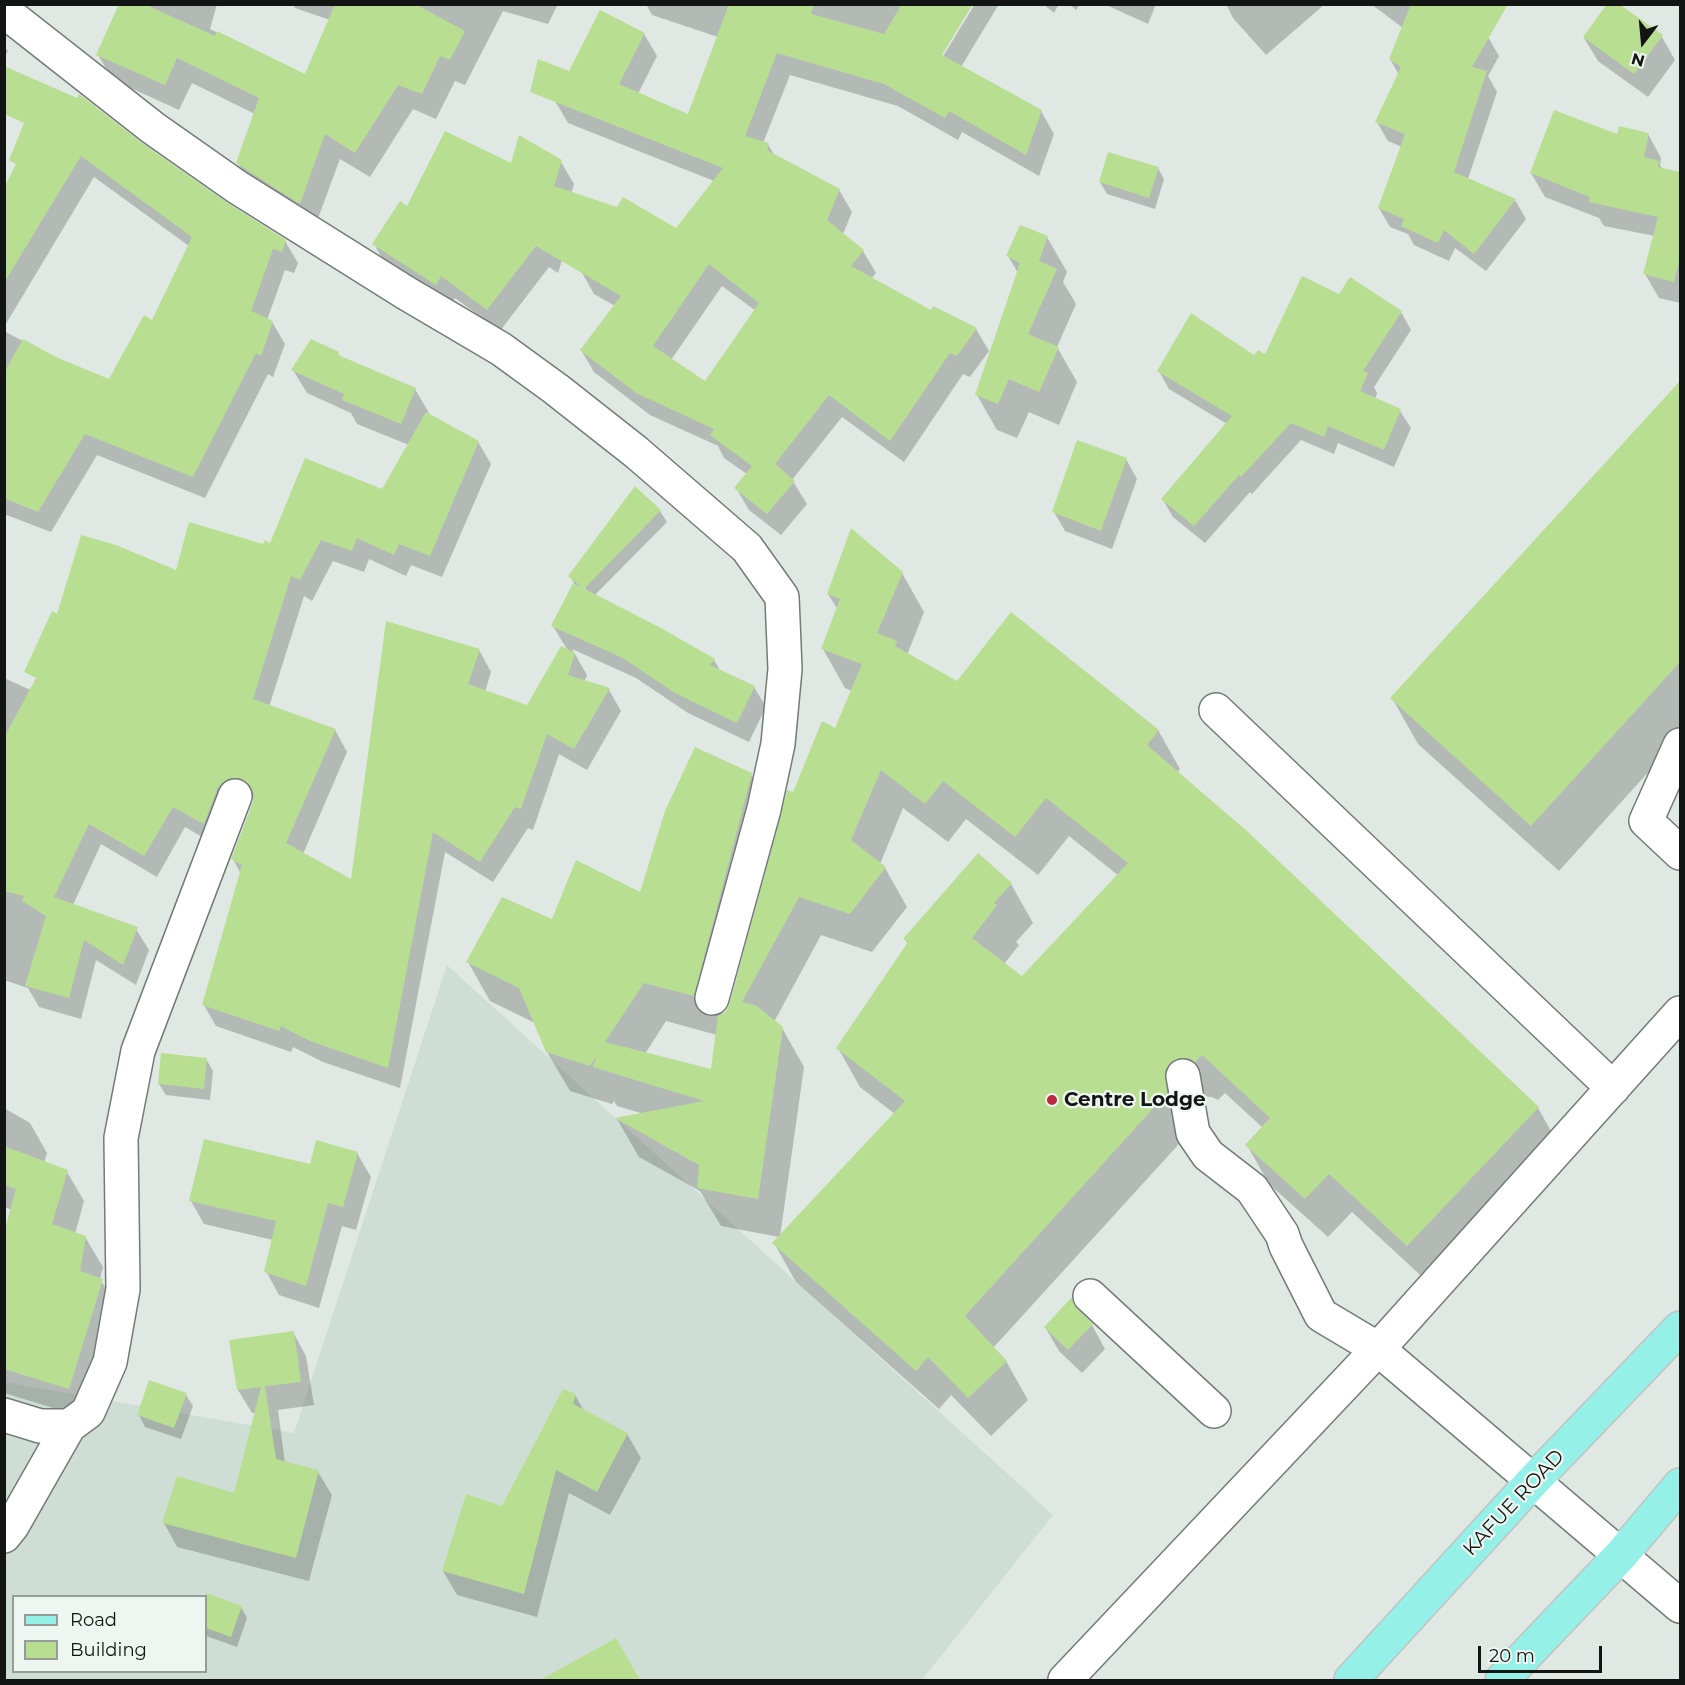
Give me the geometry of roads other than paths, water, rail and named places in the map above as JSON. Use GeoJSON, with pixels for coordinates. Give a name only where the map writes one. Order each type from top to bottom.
{"type":"FeatureCollection","features":[{"type":"Feature","properties":{"kind":"main road","name":"KAFUE ROAD"},"geometry":{"type":"LineString","coordinates":[[1351,1680],[1533,1481],[1680,1328]]}},
{"type":"Feature","properties":{"kind":"main road"},"geometry":{"type":"LineString","coordinates":[[1502,1680],[1621,1555],[1680,1485]]}},
{"type":"Feature","properties":{"kind":"street"},"geometry":{"type":"LineString","coordinates":[[17,13],[153,128],[237,187],[406,293],[501,349],[556,388],[636,452],[747,548],[782,597],[785,669],[778,744],[764,809],[712,998]]}},
{"type":"Feature","properties":{"kind":"street"},"geometry":{"type":"LineString","coordinates":[[1216,710],[1613,1088]]}},
{"type":"Feature","properties":{"kind":"street"},"geometry":{"type":"LineString","coordinates":[[1680,745],[1646,821],[1680,853]]}},
{"type":"Feature","properties":{"kind":"street"},"geometry":{"type":"LineString","coordinates":[[4,1536],[12,1526],[69,1426],[88,1412],[110,1362],[123,1289],[121,1138],[138,1051],[234,796]]}},
{"type":"Feature","properties":{"kind":"street"},"geometry":{"type":"LineString","coordinates":[[1065,1680],[1378,1349],[1680,1013]]}},
{"type":"Feature","properties":{"kind":"street"},"geometry":{"type":"LineString","coordinates":[[1182,1076],[1193,1133],[1208,1155],[1252,1189],[1282,1234],[1321,1315],[1378,1349],[1680,1606]]}},
{"type":"Feature","properties":{"kind":"street"},"geometry":{"type":"LineString","coordinates":[[1090,1296],[1214,1412]]}},
{"type":"Feature","properties":{"kind":"street"},"geometry":{"type":"LineString","coordinates":[[4,1415],[40,1426],[69,1426]]}},
{"type":"Feature","properties":{"kind":"place","name":"Centre Lodge"},"geometry":{"type":"Point","coordinates":[1052,1100]}}]}
